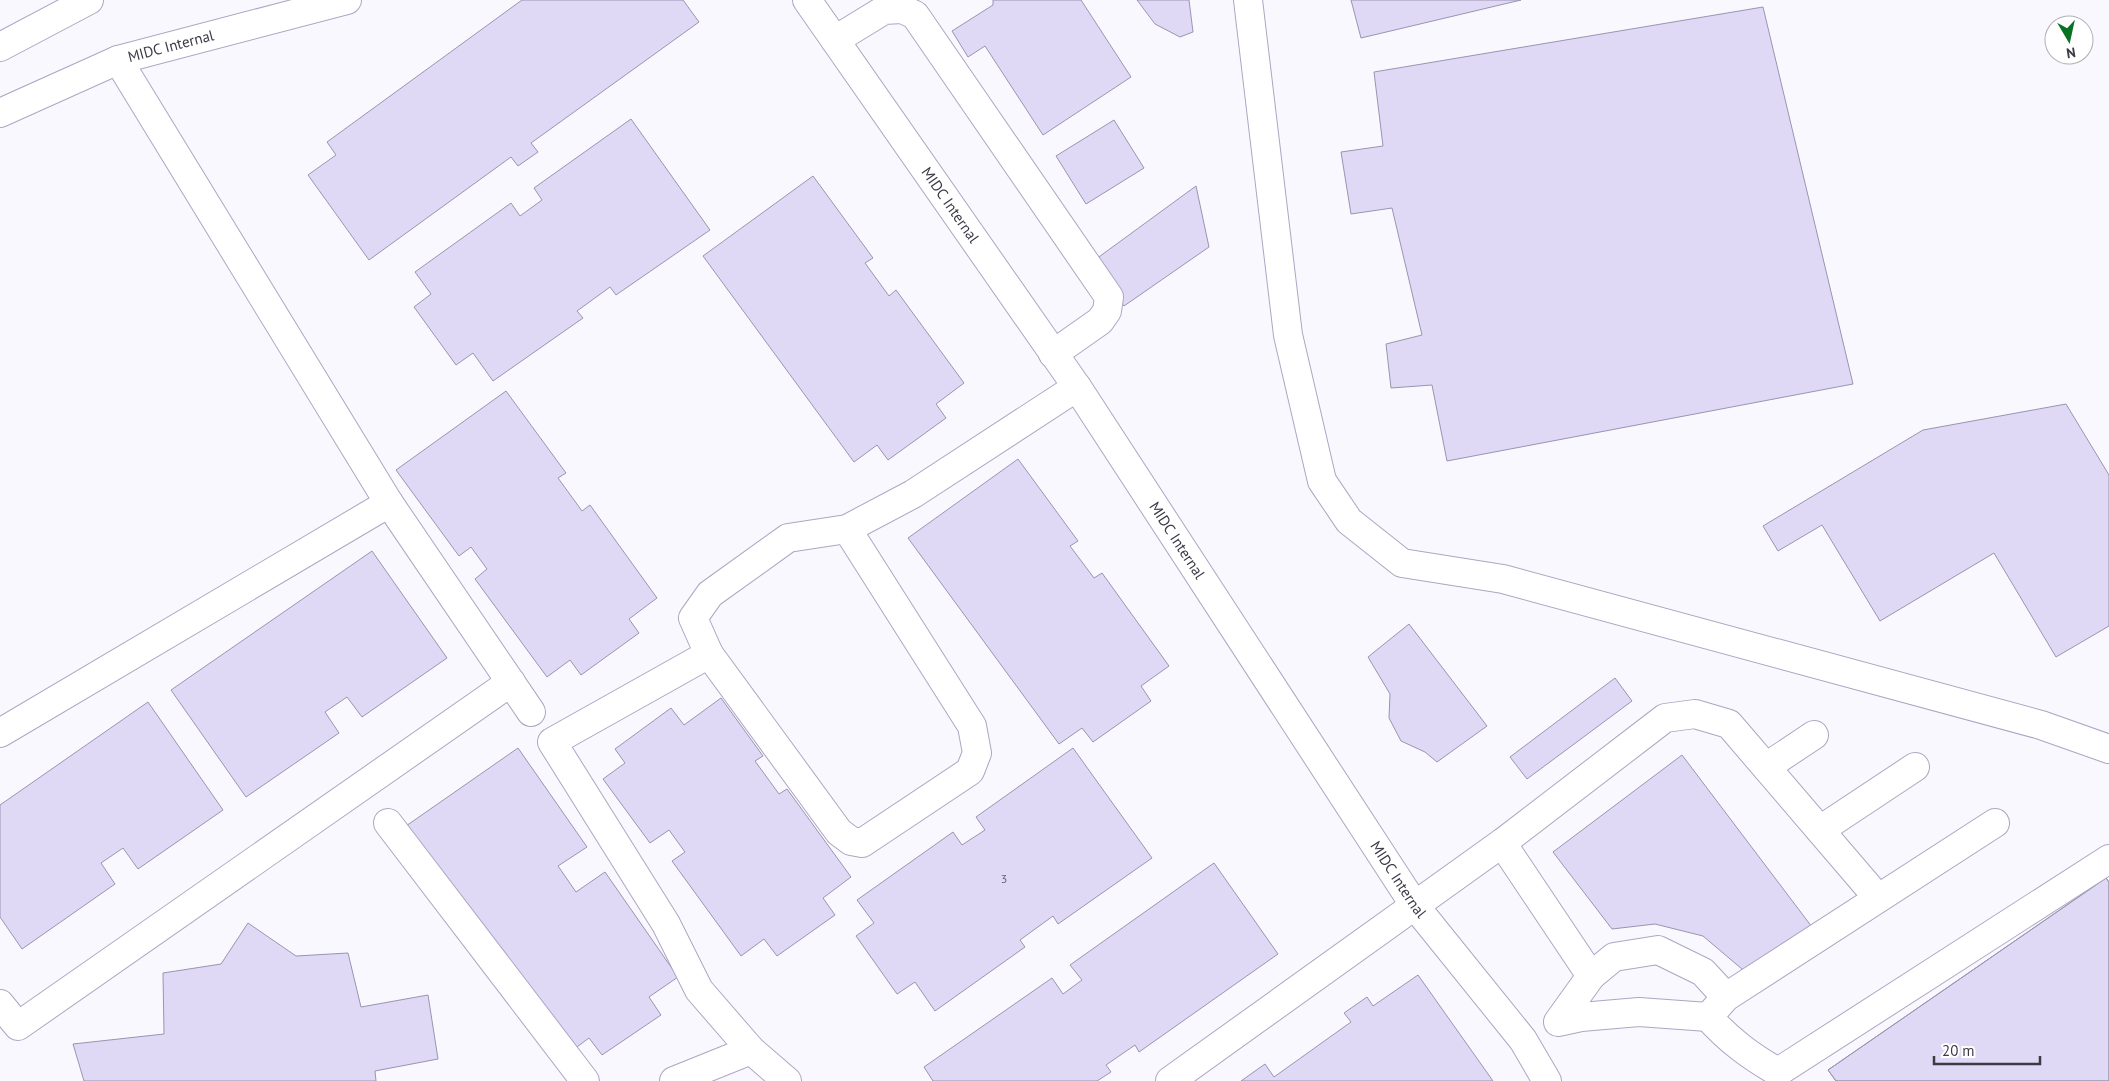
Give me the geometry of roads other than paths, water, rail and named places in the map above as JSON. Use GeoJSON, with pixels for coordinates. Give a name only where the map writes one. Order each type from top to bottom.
{"type":"FeatureCollection","features":[{"type":"Feature","properties":{"kind":"street"},"geometry":{"type":"LineString","coordinates":[[0,47],[89,0]]}},
{"type":"Feature","properties":{"kind":"street","name":"MIDC Internal"},"geometry":{"type":"LineString","coordinates":[[0,113],[118,60],[347,0]]}},
{"type":"Feature","properties":{"kind":"street","name":"MIDC Internal"},"geometry":{"type":"LineString","coordinates":[[807,0],[1077,387],[1415,906],[1523,1040],[1548,1081]]}},
{"type":"Feature","properties":{"kind":"street"},"geometry":{"type":"LineString","coordinates":[[1248,0],[1288,335],[1322,481],[1349,521],[1402,563],[1503,579],[2041,725],[2109,749]]}},
{"type":"Feature","properties":{"kind":"street"},"geometry":{"type":"LineString","coordinates":[[835,40],[884,10],[902,9],[915,15],[1109,297],[1107,311],[1100,321],[1053,354]]}},
{"type":"Feature","properties":{"kind":"street"},"geometry":{"type":"LineString","coordinates":[[118,60],[389,503],[531,712]]}},
{"type":"Feature","properties":{"kind":"street"},"geometry":{"type":"LineString","coordinates":[[847,529],[972,726],[977,753],[970,771],[862,843],[851,841],[839,832],[709,654],[693,618],[710,594],[788,538],[847,529],[913,494],[1077,387]]}},
{"type":"Feature","properties":{"kind":"street"},"geometry":{"type":"LineString","coordinates":[[0,733],[389,503]]}},
{"type":"Feature","properties":{"kind":"street"},"geometry":{"type":"LineString","coordinates":[[709,654],[552,742],[666,924],[699,990],[751,1050],[787,1081]]}},
{"type":"Feature","properties":{"kind":"street"},"geometry":{"type":"LineString","coordinates":[[0,1004],[18,1026],[511,682]]}},
{"type":"Feature","properties":{"kind":"street"},"geometry":{"type":"LineString","coordinates":[[1170,1081],[1502,843],[1665,718],[1695,714],[1729,724],[1878,898]]}},
{"type":"Feature","properties":{"kind":"street"},"geometry":{"type":"LineString","coordinates":[[1766,767],[1814,735]]}},
{"type":"Feature","properties":{"kind":"street"},"geometry":{"type":"LineString","coordinates":[[1820,830],[1914,767]]}},
{"type":"Feature","properties":{"kind":"street"},"geometry":{"type":"LineString","coordinates":[[388,823],[585,1081]]}},
{"type":"Feature","properties":{"kind":"street"},"geometry":{"type":"LineString","coordinates":[[1708,1017],[1726,997],[1995,823]]}},
{"type":"Feature","properties":{"kind":"street"},"geometry":{"type":"LineString","coordinates":[[1502,843],[1591,976]]}},
{"type":"Feature","properties":{"kind":"street"},"geometry":{"type":"LineString","coordinates":[[1523,1040],[1558,1022],[1581,1017],[1639,1012],[1708,1017],[1726,1036],[1747,1053],[1786,1078],[2109,858]]}},
{"type":"Feature","properties":{"kind":"street"},"geometry":{"type":"LineString","coordinates":[[1558,1022],[1591,976],[1614,957],[1658,950],[1703,972],[1726,997]]}},
{"type":"Feature","properties":{"kind":"street"},"geometry":{"type":"LineString","coordinates":[[674,1081],[751,1050]]}}]}
